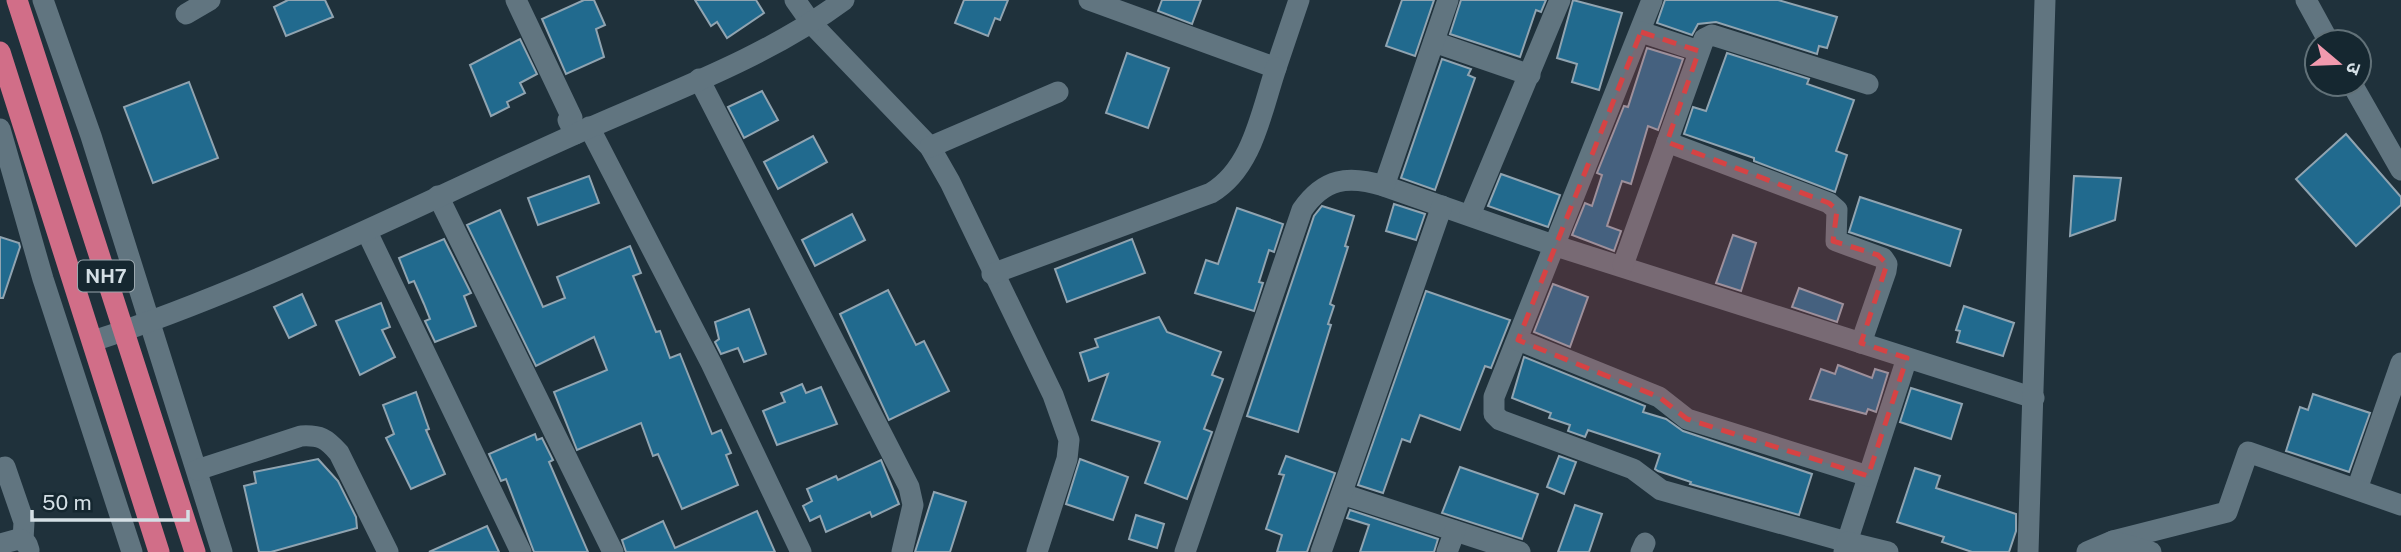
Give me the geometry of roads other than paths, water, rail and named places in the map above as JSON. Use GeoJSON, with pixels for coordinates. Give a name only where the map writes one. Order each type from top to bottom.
{"type":"FeatureCollection","features":[{"type":"Feature","properties":{"kind":"highway","name":"NH7"},"geometry":{"type":"LineString","coordinates":[[20,8],[195,552]]}},
{"type":"Feature","properties":{"kind":"highway","name":"NH7"},"geometry":{"type":"LineString","coordinates":[[0,52],[159,552]]}},
{"type":"Feature","properties":{"kind":"street"},"geometry":{"type":"LineString","coordinates":[[186,14],[210,0]]}},
{"type":"Feature","properties":{"kind":"street"},"geometry":{"type":"LineString","coordinates":[[516,0],[580,127],[710,363],[801,552]]}},
{"type":"Feature","properties":{"kind":"street"},"geometry":{"type":"LineString","coordinates":[[795,0],[812,24],[930,147],[1053,395],[1069,440],[1067,459],[1037,552]]}},
{"type":"Feature","properties":{"kind":"street"},"geometry":{"type":"LineString","coordinates":[[93,341],[150,324],[221,297],[367,232],[580,127],[699,79],[812,24],[844,0]]}},
{"type":"Feature","properties":{"kind":"street"},"geometry":{"type":"LineString","coordinates":[[1089,0],[1276,68]]}},
{"type":"Feature","properties":{"kind":"street"},"geometry":{"type":"LineString","coordinates":[[992,274],[1211,193],[1225,185],[1245,159],[1299,0]]}},
{"type":"Feature","properties":{"kind":"street"},"geometry":{"type":"LineString","coordinates":[[1384,186],[1448,0]]}},
{"type":"Feature","properties":{"kind":"street"},"geometry":{"type":"LineString","coordinates":[[1471,215],[1560,0]]}},
{"type":"Feature","properties":{"kind":"street"},"geometry":{"type":"LineString","coordinates":[[1652,0],[1494,397],[1494,414],[1500,420],[1633,469],[1661,490],[1846,547],[1888,552]]}},
{"type":"Feature","properties":{"kind":"street"},"geometry":{"type":"LineString","coordinates":[[2028,552],[2045,0]]}},
{"type":"Feature","properties":{"kind":"street"},"geometry":{"type":"LineString","coordinates":[[2306,0],[2321,28]]}},
{"type":"Feature","properties":{"kind":"street"},"geometry":{"type":"LineString","coordinates":[[20,8],[44,1],[91,136],[222,552]]}},
{"type":"Feature","properties":{"kind":"street"},"geometry":{"type":"LineString","coordinates":[[1640,32],[1699,51]]}},
{"type":"Feature","properties":{"kind":"street"},"geometry":{"type":"LineString","coordinates":[[1623,265],[1704,39],[1712,35],[1868,84]]}},
{"type":"Feature","properties":{"kind":"street"},"geometry":{"type":"LineString","coordinates":[[1434,42],[1530,75]]}},
{"type":"Feature","properties":{"kind":"street"},"geometry":{"type":"LineString","coordinates":[[699,79],[909,487],[913,505],[902,552]]}},
{"type":"Feature","properties":{"kind":"street"},"geometry":{"type":"LineString","coordinates":[[930,147],[1058,92]]}},
{"type":"Feature","properties":{"kind":"street"},"geometry":{"type":"LineString","coordinates":[[2360,98],[2401,170]]}},
{"type":"Feature","properties":{"kind":"street"},"geometry":{"type":"LineString","coordinates":[[0,129],[5,165],[132,552]]}},
{"type":"Feature","properties":{"kind":"street"},"geometry":{"type":"LineString","coordinates":[[1667,142],[1829,203],[1837,210],[1836,241],[1883,258],[1887,264],[1861,343]]}},
{"type":"Feature","properties":{"kind":"street"},"geometry":{"type":"LineString","coordinates":[[1185,552],[1302,210],[1314,192],[1350,179],[1384,186],[1556,246],[1623,265],[2034,398]]}},
{"type":"Feature","properties":{"kind":"street"},"geometry":{"type":"LineString","coordinates":[[438,196],[612,552]]}},
{"type":"Feature","properties":{"kind":"street"},"geometry":{"type":"LineString","coordinates":[[1321,552],[1443,206]]}},
{"type":"Feature","properties":{"kind":"street"},"geometry":{"type":"LineString","coordinates":[[367,232],[521,552]]}},
{"type":"Feature","properties":{"kind":"street"},"geometry":{"type":"LineString","coordinates":[[1518,341],[1659,397],[1687,419],[1868,476]]}},
{"type":"Feature","properties":{"kind":"street"},"geometry":{"type":"LineString","coordinates":[[1846,547],[1907,358]]}},
{"type":"Feature","properties":{"kind":"street"},"geometry":{"type":"LineString","coordinates":[[2357,489],[2401,363]]}},
{"type":"Feature","properties":{"kind":"street"},"geometry":{"type":"LineString","coordinates":[[197,470],[301,436],[318,435],[327,439],[338,453],[388,552]]}},
{"type":"Feature","properties":{"kind":"street"},"geometry":{"type":"LineString","coordinates":[[2087,552],[2113,541],[2227,512],[2249,452],[2401,505]]}},
{"type":"Feature","properties":{"kind":"street"},"geometry":{"type":"LineString","coordinates":[[0,544],[26,546],[24,522],[5,467]]}},
{"type":"Feature","properties":{"kind":"street"},"geometry":{"type":"LineString","coordinates":[[114,496],[139,486]]}},
{"type":"Feature","properties":{"kind":"street"},"geometry":{"type":"LineString","coordinates":[[1342,494],[1520,552]]}},
{"type":"Feature","properties":{"kind":"street"},"geometry":{"type":"LineString","coordinates":[[1447,552],[1455,531]]}},
{"type":"Feature","properties":{"kind":"street"},"geometry":{"type":"LineString","coordinates":[[2113,541],[2151,552]]}}]}
